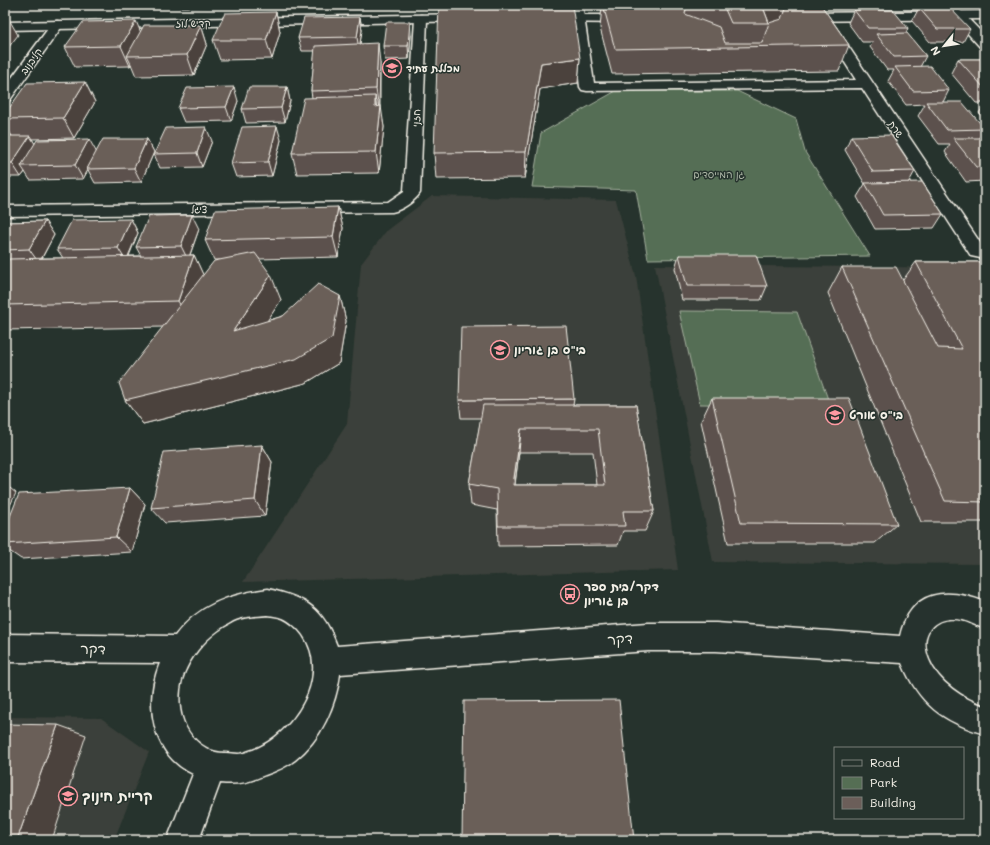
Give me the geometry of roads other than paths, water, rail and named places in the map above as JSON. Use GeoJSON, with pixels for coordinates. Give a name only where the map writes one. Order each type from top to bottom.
{"type":"FeatureCollection","features":[{"type":"Feature","properties":{"kind":"street"},"geometry":{"type":"LineString","coordinates":[[948,5],[985,44]]}},
{"type":"Feature","properties":{"kind":"street"},"geometry":{"type":"LineString","coordinates":[[791,12],[970,5]]}},
{"type":"Feature","properties":{"kind":"street"},"geometry":{"type":"LineString","coordinates":[[818,11],[985,15]]}},
{"type":"Feature","properties":{"kind":"street","name":"שרת"},"geometry":{"type":"LineString","coordinates":[[818,11],[981,252]]}},
{"type":"Feature","properties":{"kind":"street"},"geometry":{"type":"LineString","coordinates":[[532,16],[641,14]]}},
{"type":"Feature","properties":{"kind":"street"},"geometry":{"type":"LineString","coordinates":[[578,15],[587,86],[866,84]]}},
{"type":"Feature","properties":{"kind":"street","name":"קדיש לוז"},"geometry":{"type":"LineString","coordinates":[[5,26],[478,18]]}},
{"type":"Feature","properties":{"kind":"street","name":"חזני"},"geometry":{"type":"LineString","coordinates":[[392,207],[412,193],[421,19]]}},
{"type":"Feature","properties":{"kind":"street","name":"קליבנוב"},"geometry":{"type":"LineString","coordinates":[[5,97],[57,25]]}},
{"type":"Feature","properties":{"kind":"street","name":"ציגל"},"geometry":{"type":"LineString","coordinates":[[5,211],[392,207]]}},
{"type":"Feature","properties":{"kind":"street"},"geometry":{"type":"LineString","coordinates":[[268,602],[290,607],[308,619],[321,638],[327,661],[325,689],[314,716],[294,742],[268,760],[239,769],[212,767],[187,755],[171,733],[164,706],[168,677],[181,650],[199,629],[221,613],[245,604],[268,602]]}},
{"type":"Feature","properties":{"kind":"street"},"geometry":{"type":"LineString","coordinates":[[985,615],[965,607],[946,606],[931,609],[919,618],[912,632],[912,650],[918,669],[931,688],[949,704],[969,716],[985,720]]}},
{"type":"Feature","properties":{"kind":"street","name":"דקר"},"geometry":{"type":"LineString","coordinates":[[327,661],[648,637],[716,637],[912,650]]}},
{"type":"Feature","properties":{"kind":"street","name":"דקר"},"geometry":{"type":"LineString","coordinates":[[5,648],[181,650]]}},
{"type":"Feature","properties":{"kind":"street"},"geometry":{"type":"LineString","coordinates":[[183,840],[212,767]]}},
{"type":"Feature","properties":{"kind":"place","name":"מכללת עתיד"},"geometry":{"type":"Point","coordinates":[392,68]}},
{"type":"Feature","properties":{"kind":"place","name":"בי\"ס בן גוריון"},"geometry":{"type":"Point","coordinates":[500,350]}},
{"type":"Feature","properties":{"kind":"place","name":"בי\"ס אורט"},"geometry":{"type":"Point","coordinates":[835,415]}},
{"type":"Feature","properties":{"kind":"place","name":"דקר/בית ספר בן גוריון"},"geometry":{"type":"Point","coordinates":[570,594]}},
{"type":"Feature","properties":{"kind":"place","name":"קריית חינוך"},"geometry":{"type":"Point","coordinates":[68,796]}},
{"type":"Feature","properties":{"kind":"park label","name":"גן המייסדים"},"geometry":{"type":"Point","coordinates":[719,174]}}]}
